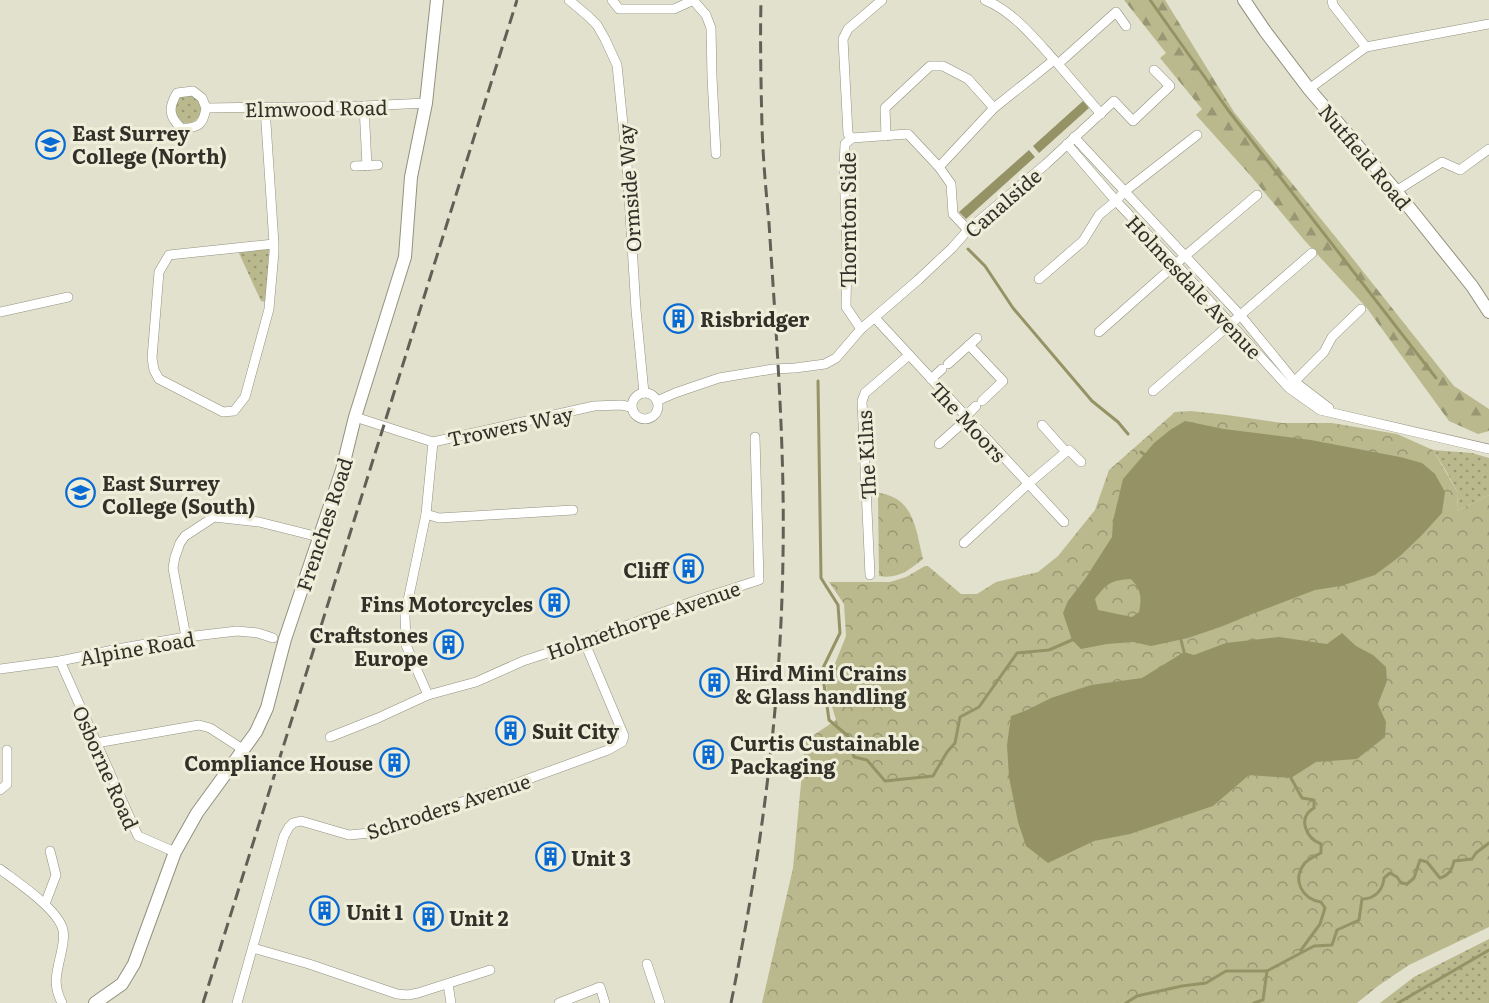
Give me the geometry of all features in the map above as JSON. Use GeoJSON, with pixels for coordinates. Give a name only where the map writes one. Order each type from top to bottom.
{"type":"FeatureCollection","features":[{"type":"Feature","properties":{"kind":"street","name":"Frenches Road"},"geometry":{"type":"LineString","coordinates":[[95,1003],[122,984],[134,964],[175,852],[197,813],[256,732],[267,708],[285,639],[342,470],[405,256],[411,177],[426,103],[437,0]]}},
{"type":"Feature","properties":{"kind":"street","name":"Ormside Way"},"geometry":{"type":"LineString","coordinates":[[569,0],[597,25],[617,65],[627,164],[636,310],[645,393]]}},
{"type":"Feature","properties":{"kind":"street"},"geometry":{"type":"LineString","coordinates":[[612,0],[620,9],[674,9],[694,1],[706,15],[711,28],[716,154]]}},
{"type":"Feature","properties":{"kind":"street"},"geometry":{"type":"LineString","coordinates":[[852,138],[848,134],[843,39],[848,29],[882,0]]}},
{"type":"Feature","properties":{"kind":"street"},"geometry":{"type":"LineString","coordinates":[[985,0],[998,2],[1056,62],[1101,114],[1114,101],[1133,121],[1170,86],[1154,70]]}},
{"type":"Feature","properties":{"kind":"street","name":"Nutfield Road"},"geometry":{"type":"LineString","coordinates":[[1244,0],[1310,89],[1396,191],[1472,286],[1489,312]]}},
{"type":"Feature","properties":{"kind":"street"},"geometry":{"type":"LineString","coordinates":[[1332,0],[1332,5],[1366,47]]}},
{"type":"Feature","properties":{"kind":"street"},"geometry":{"type":"LineString","coordinates":[[939,167],[994,108],[1056,62],[1116,12],[1126,26]]}},
{"type":"Feature","properties":{"kind":"street"},"geometry":{"type":"LineString","coordinates":[[1310,89],[1366,47],[1489,24]]}},
{"type":"Feature","properties":{"kind":"street"},"geometry":{"type":"LineString","coordinates":[[886,136],[885,108],[930,66],[947,68],[968,79],[994,108]]}},
{"type":"Feature","properties":{"kind":"street"},"geometry":{"type":"LineString","coordinates":[[945,81],[947,68]]}},
{"type":"Feature","properties":{"kind":"street"},"geometry":{"type":"LineString","coordinates":[[193,91],[202,98],[206,108],[204,120],[196,127],[182,129],[173,120],[171,104],[177,93],[193,91]]}},
{"type":"Feature","properties":{"kind":"street","name":"Elmwood Road"},"geometry":{"type":"LineString","coordinates":[[206,108],[426,103]]}},
{"type":"Feature","properties":{"kind":"street"},"geometry":{"type":"LineString","coordinates":[[364,106],[367,166]]}},
{"type":"Feature","properties":{"kind":"street"},"geometry":{"type":"LineString","coordinates":[[265,108],[274,244],[269,309],[245,397],[234,411],[223,412],[159,379],[154,370],[152,358],[159,272],[169,255],[274,244]]}},
{"type":"Feature","properties":{"kind":"street","name":"Canalside"},"geometry":{"type":"LineString","coordinates":[[773,369],[825,364],[836,358],[861,329],[952,248],[968,230],[1101,114]]}},
{"type":"Feature","properties":{"kind":"street","name":"Thornton Side"},"geometry":{"type":"LineString","coordinates":[[861,329],[846,307],[845,144],[852,138],[908,134],[939,167],[951,184],[953,214],[968,230]]}},
{"type":"Feature","properties":{"kind":"street"},"geometry":{"type":"LineString","coordinates":[[1039,279],[1083,241],[1099,215],[1124,192],[1197,135]]}},
{"type":"Feature","properties":{"kind":"street","name":"Holmesdale Avenue"},"geometry":{"type":"LineString","coordinates":[[1071,140],[1124,192],[1241,316],[1292,385]]}},
{"type":"Feature","properties":{"kind":"street","name":"Holmesdale Avenue"},"geometry":{"type":"LineString","coordinates":[[1071,140],[1116,201],[1231,324],[1292,385],[1335,412],[1489,449]]}},
{"type":"Feature","properties":{"kind":"street"},"geometry":{"type":"LineString","coordinates":[[1396,191],[1442,162],[1460,170],[1489,149]]}},
{"type":"Feature","properties":{"kind":"street"},"geometry":{"type":"LineString","coordinates":[[355,166],[378,165]]}},
{"type":"Feature","properties":{"kind":"street"},"geometry":{"type":"LineString","coordinates":[[1099,332],[1257,195]]}},
{"type":"Feature","properties":{"kind":"street"},"geometry":{"type":"LineString","coordinates":[[1154,391],[1312,253]]}},
{"type":"Feature","properties":{"kind":"street"},"geometry":{"type":"LineString","coordinates":[[0,312],[68,297]]}},
{"type":"Feature","properties":{"kind":"street"},"geometry":{"type":"LineString","coordinates":[[1292,385],[1324,352],[1332,337],[1361,309]]}},
{"type":"Feature","properties":{"kind":"street","name":"The Moors"},"geometry":{"type":"LineString","coordinates":[[875,318],[1064,522]]}},
{"type":"Feature","properties":{"kind":"street"},"geometry":{"type":"LineString","coordinates":[[931,379],[973,341],[1003,381],[939,444]]}},
{"type":"Feature","properties":{"kind":"street","name":"The Kilns"},"geometry":{"type":"LineString","coordinates":[[870,575],[862,401],[865,393],[909,356]]}},
{"type":"Feature","properties":{"kind":"street","name":"Trowers Way"},"geometry":{"type":"LineString","coordinates":[[356,417],[433,441],[594,406],[631,407],[637,417],[648,419],[655,415],[657,401],[675,393],[719,378],[773,369]]}},
{"type":"Feature","properties":{"kind":"street"},"geometry":{"type":"LineString","coordinates":[[631,407],[636,396],[645,393],[651,394],[657,401]]}},
{"type":"Feature","properties":{"kind":"street"},"geometry":{"type":"LineString","coordinates":[[1042,426],[1065,452]]}},
{"type":"Feature","properties":{"kind":"street","name":"Holmethorpe Avenue"},"geometry":{"type":"LineString","coordinates":[[330,737],[428,695],[476,682],[523,661],[759,580],[755,437]]}},
{"type":"Feature","properties":{"kind":"street"},"geometry":{"type":"LineString","coordinates":[[428,695],[406,645],[405,615],[426,514],[433,441]]}},
{"type":"Feature","properties":{"kind":"street"},"geometry":{"type":"LineString","coordinates":[[964,543],[1065,452],[1070,450],[1081,462]]}},
{"type":"Feature","properties":{"kind":"street"},"geometry":{"type":"LineString","coordinates":[[426,514],[439,518],[573,510]]}},
{"type":"Feature","properties":{"kind":"street"},"geometry":{"type":"LineString","coordinates":[[186,637],[174,568],[175,557],[185,536],[214,517],[259,522],[319,537]]}},
{"type":"Feature","properties":{"kind":"street","name":"Alpine Road"},"geometry":{"type":"LineString","coordinates":[[0,669],[60,661],[186,637],[237,631],[258,633],[273,638]]}},
{"type":"Feature","properties":{"kind":"street","name":"Schroders Avenue"},"geometry":{"type":"LineString","coordinates":[[253,948],[262,908],[284,836],[294,823],[302,821],[349,835],[370,833],[608,750],[622,742],[624,736],[584,641]]}},
{"type":"Feature","properties":{"kind":"street","name":"Osborne Road"},"geometry":{"type":"LineString","coordinates":[[60,661],[138,836],[175,852]]}},
{"type":"Feature","properties":{"kind":"street"},"geometry":{"type":"LineString","coordinates":[[96,743],[199,725],[210,728],[244,750]]}},
{"type":"Feature","properties":{"kind":"street"},"geometry":{"type":"LineString","coordinates":[[0,790],[7,784],[6,750]]}},
{"type":"Feature","properties":{"kind":"street"},"geometry":{"type":"LineString","coordinates":[[45,904],[56,875],[50,851]]}},
{"type":"Feature","properties":{"kind":"street"},"geometry":{"type":"LineString","coordinates":[[0,869],[45,904],[60,922],[63,942],[55,985],[62,1003]]}},
{"type":"Feature","properties":{"kind":"street"},"geometry":{"type":"LineString","coordinates":[[237,1003],[253,948],[397,994],[419,998],[448,984],[490,970]]}},
{"type":"Feature","properties":{"kind":"street"},"geometry":{"type":"LineString","coordinates":[[647,964],[660,1003]]}},
{"type":"Feature","properties":{"kind":"street"},"geometry":{"type":"LineString","coordinates":[[448,984],[451,1003]]}},
{"type":"Feature","properties":{"kind":"street"},"geometry":{"type":"LineString","coordinates":[[559,1003],[600,987],[605,1003]]}},
{"type":"Feature","properties":{"kind":"green space"},"geometry":{"type":"Polygon","coordinates":[[[1124,0],[1165,0],[1234,112],[1454,386],[1489,409],[1489,431],[1478,434],[1449,421],[1366,307],[1305,241],[1196,115],[1202,109],[1160,58],[1166,53],[1124,0]]]}},
{"type":"Feature","properties":{"kind":"green space"},"geometry":{"type":"Polygon","coordinates":[[[187,95],[197,99],[201,109],[197,119],[187,123],[177,119],[173,109],[177,99],[187,95]]]}},
{"type":"Feature","properties":{"kind":"green space"},"geometry":{"type":"Polygon","coordinates":[[[269,249],[266,302],[261,301],[238,251],[269,249]]]}},
{"type":"Feature","properties":{"kind":"green space"},"geometry":{"type":"Polygon","coordinates":[[[1191,411],[1282,423],[1332,423],[1397,434],[1433,450],[1458,493],[1457,511],[1489,495],[1489,927],[1409,965],[1357,1003],[762,1003],[793,868],[805,741],[836,720],[826,686],[846,636],[844,604],[829,582],[890,582],[928,566],[961,594],[977,594],[996,582],[1038,572],[1058,556],[1095,510],[1109,470],[1175,412],[1191,411]]]}},
{"type":"Feature","properties":{"kind":"green space"},"geometry":{"type":"Polygon","coordinates":[[[1433,450],[1472,453],[1489,458],[1489,495],[1457,511],[1458,493],[1433,450]]]}},
{"type":"Feature","properties":{"kind":"green space"},"geometry":{"type":"Polygon","coordinates":[[[874,492],[887,495],[905,506],[915,524],[923,559],[897,575],[879,576],[878,498],[874,492]]]}},
{"type":"Feature","properties":{"kind":"green space"},"geometry":{"type":"Polygon","coordinates":[[[1489,939],[1489,1003],[1380,1003],[1414,977],[1489,939]]]}},
{"type":"Feature","properties":{"kind":"shaded area"},"geometry":{"type":"Polygon","coordinates":[[[1083,101],[1089,108],[1039,153],[1033,146],[1083,101]]]}},
{"type":"Feature","properties":{"kind":"shaded area"},"geometry":{"type":"Polygon","coordinates":[[[1029,150],[1035,157],[966,219],[959,212],[1029,150]]]}},
{"type":"Feature","properties":{"kind":"shaded area"},"geometry":{"type":"Polygon","coordinates":[[[1185,421],[1224,429],[1311,440],[1422,463],[1435,474],[1445,492],[1442,513],[1399,557],[1375,575],[1341,586],[1315,590],[1188,638],[1151,646],[1133,642],[1081,649],[1072,640],[1063,613],[1068,601],[1112,537],[1113,521],[1123,479],[1154,443],[1185,421]],[[1131,579],[1106,586],[1095,599],[1098,610],[1132,617],[1139,612],[1140,594],[1131,579]]]}},
{"type":"Feature","properties":{"kind":"shaded area"},"geometry":{"type":"Polygon","coordinates":[[[1342,633],[1386,667],[1387,681],[1378,704],[1386,722],[1385,737],[1357,759],[1316,762],[1291,778],[1249,775],[1213,806],[1130,834],[1094,841],[1048,863],[1026,846],[1018,822],[1009,777],[1007,745],[1011,716],[1051,698],[1091,685],[1142,678],[1184,652],[1194,655],[1226,643],[1279,637],[1327,644],[1342,633]]]}},
{"type":"Feature","properties":{"kind":"waterway"},"geometry":{"type":"LineString","coordinates":[[1150,0],[1228,110],[1436,378]]}},
{"type":"Feature","properties":{"kind":"waterway"},"geometry":{"type":"LineString","coordinates":[[968,249],[985,266],[1013,308],[1092,401],[1118,422],[1128,434]]}},
{"type":"Feature","properties":{"kind":"waterway"},"geometry":{"type":"LineString","coordinates":[[818,381],[821,578],[838,605],[840,633],[822,670],[829,720],[848,736],[854,757],[867,760],[885,781],[933,776],[955,743],[960,717],[979,707],[1017,653],[1049,650],[1072,640]]}},
{"type":"Feature","properties":{"kind":"waterway"},"geometry":{"type":"LineString","coordinates":[[1141,452],[1145,455]]}},
{"type":"Feature","properties":{"kind":"waterway"},"geometry":{"type":"LineString","coordinates":[[1181,640],[1184,652]]}},
{"type":"Feature","properties":{"kind":"waterway"},"geometry":{"type":"LineString","coordinates":[[1291,778],[1302,798],[1314,800],[1314,808],[1309,812],[1305,822],[1308,833],[1321,844],[1321,853],[1304,864],[1299,882],[1304,893],[1321,902],[1325,908],[1320,924],[1301,950]]}},
{"type":"Feature","properties":{"kind":"waterway"},"geometry":{"type":"LineString","coordinates":[[1267,971],[1314,946],[1332,945],[1337,930],[1359,920],[1362,899],[1378,893],[1384,878],[1390,873],[1401,883],[1407,884],[1414,878],[1420,860],[1427,862],[1440,878],[1450,872],[1454,861],[1472,859],[1489,843]]}},
{"type":"Feature","properties":{"kind":"waterway"},"geometry":{"type":"LineString","coordinates":[[1398,1003],[1489,950]]}},
{"type":"Feature","properties":{"kind":"waterway"},"geometry":{"type":"LineString","coordinates":[[1126,1003],[1137,996],[1206,983],[1226,971],[1267,971]]}},
{"type":"Feature","properties":{"kind":"waterway"},"geometry":{"type":"LineString","coordinates":[[1254,1003],[1263,1000],[1267,971]]}},
{"type":"Feature","properties":{"kind":"railway"},"geometry":{"type":"LineString","coordinates":[[203,1003],[517,0]]}},
{"type":"Feature","properties":{"kind":"railway"},"geometry":{"type":"LineString","coordinates":[[731,1003],[752,892],[768,781],[778,669],[783,556],[781,431],[762,139],[761,0]]}},
{"type":"Feature","properties":{"kind":"place","name":"East Surrey College (North)"},"geometry":{"type":"Point","coordinates":[51,144]}},
{"type":"Feature","properties":{"kind":"place","name":"Risbridger"},"geometry":{"type":"Point","coordinates":[679,318]}},
{"type":"Feature","properties":{"kind":"place","name":"East Surrey College (South)"},"geometry":{"type":"Point","coordinates":[81,493]}},
{"type":"Feature","properties":{"kind":"place","name":"Cliff"},"geometry":{"type":"Point","coordinates":[689,569]}},
{"type":"Feature","properties":{"kind":"place","name":"Fins Motorcycles"},"geometry":{"type":"Point","coordinates":[554,603]}},
{"type":"Feature","properties":{"kind":"place","name":"Craftstones Europe"},"geometry":{"type":"Point","coordinates":[449,645]}},
{"type":"Feature","properties":{"kind":"place","name":"Hird Mini Crains & Glass handling"},"geometry":{"type":"Point","coordinates":[714,683]}},
{"type":"Feature","properties":{"kind":"place","name":"Suit City"},"geometry":{"type":"Point","coordinates":[511,730]}},
{"type":"Feature","properties":{"kind":"place","name":"Curtis Custainable Packaging"},"geometry":{"type":"Point","coordinates":[709,754]}},
{"type":"Feature","properties":{"kind":"place","name":"Compliance House"},"geometry":{"type":"Point","coordinates":[394,762]}},
{"type":"Feature","properties":{"kind":"place","name":"Unit 3"},"geometry":{"type":"Point","coordinates":[550,857]}},
{"type":"Feature","properties":{"kind":"place","name":"Unit 1"},"geometry":{"type":"Point","coordinates":[325,911]}},
{"type":"Feature","properties":{"kind":"place","name":"Unit 2"},"geometry":{"type":"Point","coordinates":[428,917]}}]}
